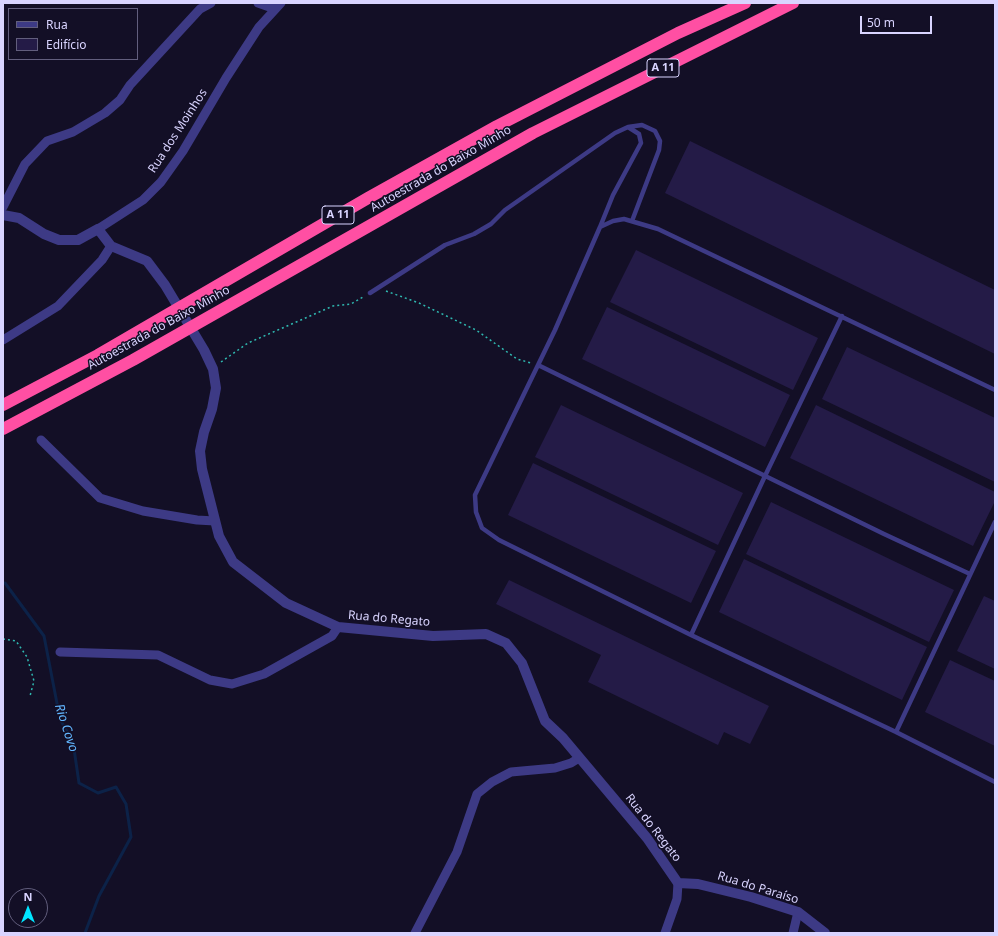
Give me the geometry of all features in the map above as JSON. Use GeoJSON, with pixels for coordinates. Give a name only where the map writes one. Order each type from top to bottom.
{"type":"FeatureCollection","features":[{"type":"Feature","properties":{"kind":"highway","name":"Autoestrada do Baixo Minho"},"geometry":{"type":"LineString","coordinates":[[3,405],[98,355],[368,198],[497,126],[678,33],[745,3]]}},
{"type":"Feature","properties":{"kind":"highway","name":"Autoestrada do Baixo Minho"},"geometry":{"type":"LineString","coordinates":[[3,429],[133,360],[533,133],[793,3]]}},
{"type":"Feature","properties":{"kind":"street"},"geometry":{"type":"LineString","coordinates":[[3,207],[25,164],[47,141],[73,132],[105,113],[120,100],[130,85],[200,9],[211,3]]}},
{"type":"Feature","properties":{"kind":"street"},"geometry":{"type":"LineString","coordinates":[[258,3],[278,6]]}},
{"type":"Feature","properties":{"kind":"street","name":"Rua dos Moinhos"},"geometry":{"type":"LineString","coordinates":[[3,215],[19,218],[44,234],[59,240],[78,240],[143,200],[161,182],[183,152],[226,78],[259,27],[278,6]]}},
{"type":"Feature","properties":{"kind":"street","name":"Rua do Regato"},"geometry":{"type":"LineString","coordinates":[[98,229],[111,246],[147,261],[165,285],[204,350],[213,369],[216,388],[212,409],[204,432],[200,451],[202,469],[219,536],[233,562],[286,603],[338,627],[433,636],[486,634],[506,643],[522,663],[545,720],[647,838],[678,883]]}},
{"type":"Feature","properties":{"kind":"street"},"geometry":{"type":"LineString","coordinates":[[3,340],[58,306],[102,260],[111,246]]}},
{"type":"Feature","properties":{"kind":"street"},"geometry":{"type":"LineString","coordinates":[[42,440],[100,498],[143,511],[197,520],[215,521]]}},
{"type":"Feature","properties":{"kind":"street"},"geometry":{"type":"LineString","coordinates":[[60,652],[158,655],[210,680],[232,684],[264,674],[332,636],[338,627]]}},
{"type":"Feature","properties":{"kind":"street"},"geometry":{"type":"LineString","coordinates":[[415,933],[457,852],[477,794],[492,782],[511,772],[555,768],[571,764],[579,758]]}},
{"type":"Feature","properties":{"kind":"street"},"geometry":{"type":"LineString","coordinates":[[664,933],[677,899],[678,883]]}},
{"type":"Feature","properties":{"kind":"street","name":"Rua do Paraíso"},"geometry":{"type":"LineString","coordinates":[[678,883],[698,884],[751,897],[798,912],[825,933]]}},
{"type":"Feature","properties":{"kind":"street"},"geometry":{"type":"LineString","coordinates":[[793,933],[798,912]]}},
{"type":"Feature","properties":{"kind":"lane"},"geometry":{"type":"LineString","coordinates":[[370,293],[445,245],[474,234],[491,224],[506,210],[615,133],[628,127],[642,125],[655,131],[660,141],[659,150],[632,221]]}},
{"type":"Feature","properties":{"kind":"lane"},"geometry":{"type":"LineString","coordinates":[[628,127],[640,134],[641,143],[613,195],[538,365],[476,495],[476,512],[482,528],[499,540],[691,635],[896,732],[995,782]]}},
{"type":"Feature","properties":{"kind":"lane"},"geometry":{"type":"LineString","coordinates":[[600,227],[624,219],[658,229],[995,390]]}},
{"type":"Feature","properties":{"kind":"lane"},"geometry":{"type":"LineString","coordinates":[[691,635],[842,316]]}},
{"type":"Feature","properties":{"kind":"lane"},"geometry":{"type":"LineString","coordinates":[[538,365],[970,574]]}},
{"type":"Feature","properties":{"kind":"lane"},"geometry":{"type":"LineString","coordinates":[[896,732],[995,522]]}},
{"type":"Feature","properties":{"kind":"path"},"geometry":{"type":"LineString","coordinates":[[213,369],[248,343],[333,306],[351,304],[370,293],[387,291],[419,303],[476,330],[517,359],[538,365]]}},
{"type":"Feature","properties":{"kind":"path"},"geometry":{"type":"LineString","coordinates":[[3,639],[16,641],[27,657],[34,681],[30,696]]}},
{"type":"Feature","properties":{"kind":"building"},"geometry":{"type":"Polygon","coordinates":[[[690,141],[995,290],[995,354],[665,193],[690,141]]]}},
{"type":"Feature","properties":{"kind":"building"},"geometry":{"type":"Polygon","coordinates":[[[636,250],[818,338],[793,390],[610,302],[636,250]]]}},
{"type":"Feature","properties":{"kind":"building"},"geometry":{"type":"Polygon","coordinates":[[[607,307],[790,395],[765,447],[582,359],[607,307]]]}},
{"type":"Feature","properties":{"kind":"building"},"geometry":{"type":"Polygon","coordinates":[[[847,347],[995,418],[995,482],[822,399],[847,347]]]}},
{"type":"Feature","properties":{"kind":"building"},"geometry":{"type":"Polygon","coordinates":[[[561,405],[743,493],[718,545],[535,457],[561,405]]]}},
{"type":"Feature","properties":{"kind":"building"},"geometry":{"type":"Polygon","coordinates":[[[816,405],[995,492],[995,501],[973,546],[790,458],[816,405]]]}},
{"type":"Feature","properties":{"kind":"building"},"geometry":{"type":"Polygon","coordinates":[[[533,463],[716,551],[691,603],[508,515],[533,463]]]}},
{"type":"Feature","properties":{"kind":"building"},"geometry":{"type":"Polygon","coordinates":[[[771,502],[954,590],[929,642],[746,554],[771,502]]]}},
{"type":"Feature","properties":{"kind":"building"},"geometry":{"type":"Polygon","coordinates":[[[744,559],[927,647],[902,700],[719,612],[744,559]]]}},
{"type":"Feature","properties":{"kind":"building"},"geometry":{"type":"Polygon","coordinates":[[[509,580],[769,706],[750,744],[724,732],[718,745],[588,682],[601,655],[496,604],[509,580]]]}},
{"type":"Feature","properties":{"kind":"building"},"geometry":{"type":"Polygon","coordinates":[[[984,596],[995,601],[995,669],[957,651],[984,596]]]}},
{"type":"Feature","properties":{"kind":"building"},"geometry":{"type":"Polygon","coordinates":[[[950,660],[995,681],[995,746],[925,712],[950,660]]]}},
{"type":"Feature","properties":{"kind":"waterway","name":"Rio Covo"},"geometry":{"type":"LineString","coordinates":[[3,583],[5,583],[44,636],[60,719],[73,742],[79,783],[98,793],[116,787],[126,804],[131,837],[99,896],[85,933]]}}]}
